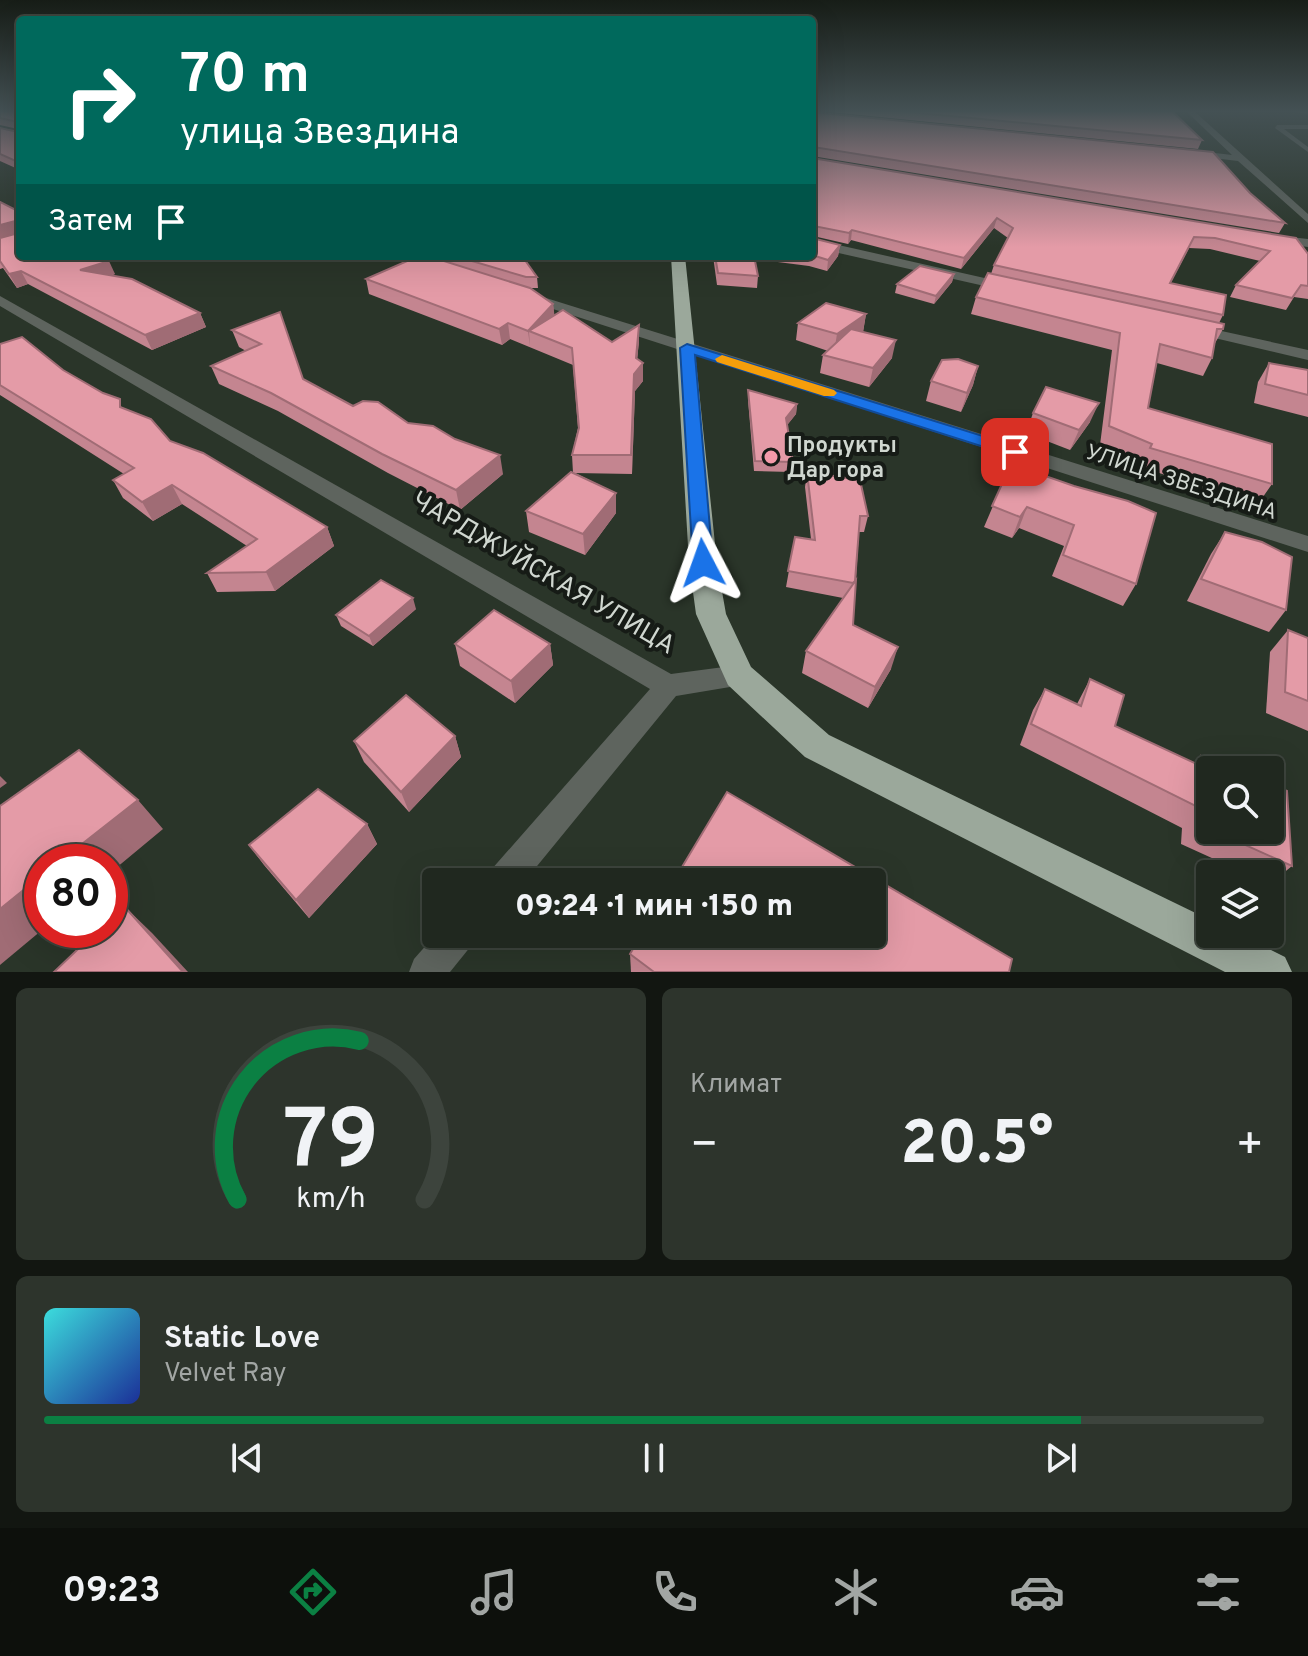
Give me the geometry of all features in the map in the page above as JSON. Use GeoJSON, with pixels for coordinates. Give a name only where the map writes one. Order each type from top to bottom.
{"type":"FeatureCollection","features":[{"type":"Feature","properties":{"kind":"highway"},"geometry":{"type":"LineString","coordinates":[[678,260],[703,563],[711,614],[739,676],[817,746],[1270,972]]}},
{"type":"Feature","properties":{"kind":"street"},"geometry":{"type":"LineString","coordinates":[[1224,156],[1239,158],[1308,220]]}},
{"type":"Feature","properties":{"kind":"street"},"geometry":{"type":"LineString","coordinates":[[1258,237],[1308,243]]}},
{"type":"Feature","properties":{"kind":"street"},"geometry":{"type":"LineString","coordinates":[[816,244],[1029,292]]}},
{"type":"Feature","properties":{"kind":"street"},"geometry":{"type":"LineString","coordinates":[[415,260],[447,270]]}},
{"type":"Feature","properties":{"kind":"street","name":"УЛИЦА ЗВЕЗДИНА"},"geometry":{"type":"LineString","coordinates":[[507,290],[1308,544]]}},
{"type":"Feature","properties":{"kind":"street","name":"ЧАРДЖУЙСКАЯ УЛИЦА"},"geometry":{"type":"LineString","coordinates":[[0,300],[668,686],[739,676]]}},
{"type":"Feature","properties":{"kind":"street"},"geometry":{"type":"LineString","coordinates":[[1184,327],[1308,355]]}},
{"type":"Feature","properties":{"kind":"street"},"geometry":{"type":"LineString","coordinates":[[515,868],[668,686]]}},
{"type":"Feature","properties":{"kind":"street"},"geometry":{"type":"LineString","coordinates":[[427,972],[447,948]]}},
{"type":"Feature","properties":{"kind":"building"},"geometry":{"type":"Polygon","coordinates":[[[872,156],[1217,156],[1250,193],[1285,223],[872,156]]]}},
{"type":"Feature","properties":{"kind":"building"},"geometry":{"type":"Polygon","coordinates":[[[816,159],[1296,238],[1308,254],[1308,286],[1301,285],[1292,298],[1236,285],[1270,251],[1215,238],[1194,237],[1170,283],[1226,295],[1223,315],[994,265],[1013,228],[997,218],[964,258],[852,230],[849,233],[816,226],[816,159]]]}},
{"type":"Feature","properties":{"kind":"building"},"geometry":{"type":"Polygon","coordinates":[[[0,202],[16,210],[16,260],[107,260],[80,270],[132,279],[200,313],[145,335],[21,271],[9,274],[0,261],[0,238],[15,234],[15,221],[0,225],[0,202]]]}},
{"type":"Feature","properties":{"kind":"building"},"geometry":{"type":"Polygon","coordinates":[[[816,239],[840,245],[828,260],[816,256],[816,239]]]}},
{"type":"Feature","properties":{"kind":"building"},"geometry":{"type":"Polygon","coordinates":[[[410,260],[441,260],[530,288],[553,304],[528,331],[508,323],[499,329],[366,279],[410,260]]]}},
{"type":"Feature","properties":{"kind":"building"},"geometry":{"type":"Polygon","coordinates":[[[469,260],[525,260],[537,277],[526,277],[469,260]]]}},
{"type":"Feature","properties":{"kind":"building"},"geometry":{"type":"Polygon","coordinates":[[[716,260],[755,260],[758,276],[718,273],[716,260]]]}},
{"type":"Feature","properties":{"kind":"building"},"geometry":{"type":"Polygon","coordinates":[[[920,266],[954,274],[936,296],[897,284],[920,266]]]}},
{"type":"Feature","properties":{"kind":"building"},"geometry":{"type":"Polygon","coordinates":[[[988,273],[1224,324],[1223,329],[1217,329],[1212,358],[1160,344],[1148,408],[1272,444],[1272,484],[1150,448],[1152,444],[1109,426],[1120,333],[976,297],[988,273]]]}},
{"type":"Feature","properties":{"kind":"building"},"geometry":{"type":"Polygon","coordinates":[[[826,303],[866,314],[837,334],[798,323],[826,303]]]}},
{"type":"Feature","properties":{"kind":"building"},"geometry":{"type":"Polygon","coordinates":[[[563,310],[612,342],[639,325],[636,358],[643,363],[634,374],[631,455],[572,455],[579,428],[572,348],[529,331],[563,310]]]}},
{"type":"Feature","properties":{"kind":"building"},"geometry":{"type":"Polygon","coordinates":[[[280,312],[303,379],[353,406],[363,401],[378,402],[408,423],[433,426],[455,439],[500,455],[456,490],[382,454],[271,393],[211,366],[261,344],[232,330],[280,312]]]}},
{"type":"Feature","properties":{"kind":"building"},"geometry":{"type":"Polygon","coordinates":[[[851,329],[896,340],[873,368],[823,355],[851,329]]]}},
{"type":"Feature","properties":{"kind":"building"},"geometry":{"type":"Polygon","coordinates":[[[22,337],[63,370],[120,399],[120,407],[151,419],[170,441],[203,453],[327,527],[266,572],[207,573],[257,539],[172,485],[142,502],[113,480],[134,468],[0,385],[0,344],[22,337]]]}},
{"type":"Feature","properties":{"kind":"building"},"geometry":{"type":"Polygon","coordinates":[[[958,359],[978,366],[967,393],[931,381],[942,360],[958,359]]]}},
{"type":"Feature","properties":{"kind":"building"},"geometry":{"type":"Polygon","coordinates":[[[1269,363],[1308,370],[1308,395],[1265,384],[1269,363]]]}},
{"type":"Feature","properties":{"kind":"building"},"geometry":{"type":"Polygon","coordinates":[[[1046,387],[1099,403],[1079,430],[1033,413],[1046,387]]]}},
{"type":"Feature","properties":{"kind":"building"},"geometry":{"type":"Polygon","coordinates":[[[748,390],[797,404],[786,418],[793,462],[755,461],[748,390]]]}},
{"type":"Feature","properties":{"kind":"building"},"geometry":{"type":"Polygon","coordinates":[[[1011,464],[1128,501],[1156,513],[1136,584],[1063,555],[1074,525],[1027,507],[1020,517],[992,506],[1011,464]]]}},
{"type":"Feature","properties":{"kind":"building"},"geometry":{"type":"Polygon","coordinates":[[[571,472],[616,493],[583,534],[526,511],[571,472]]]}},
{"type":"Feature","properties":{"kind":"building"},"geometry":{"type":"Polygon","coordinates":[[[807,472],[860,480],[868,516],[860,516],[853,583],[788,571],[795,537],[815,540],[807,472]]]}},
{"type":"Feature","properties":{"kind":"building"},"geometry":{"type":"Polygon","coordinates":[[[1225,532],[1262,542],[1292,557],[1286,610],[1201,579],[1225,532]]]}},
{"type":"Feature","properties":{"kind":"building"},"geometry":{"type":"Polygon","coordinates":[[[381,580],[413,598],[369,636],[336,615],[381,580]]]}},
{"type":"Feature","properties":{"kind":"building"},"geometry":{"type":"Polygon","coordinates":[[[856,580],[853,625],[898,647],[875,687],[806,651],[856,580]]]}},
{"type":"Feature","properties":{"kind":"building"},"geometry":{"type":"Polygon","coordinates":[[[494,610],[550,644],[511,681],[455,644],[494,610]]]}},
{"type":"Feature","properties":{"kind":"building"},"geometry":{"type":"Polygon","coordinates":[[[1288,630],[1308,638],[1308,701],[1285,692],[1288,630]]]}},
{"type":"Feature","properties":{"kind":"building"},"geometry":{"type":"Polygon","coordinates":[[[1090,679],[1124,695],[1115,726],[1196,764],[1196,806],[1031,724],[1045,689],[1081,706],[1090,679]]]}},
{"type":"Feature","properties":{"kind":"building"},"geometry":{"type":"Polygon","coordinates":[[[406,695],[455,736],[401,792],[354,741],[406,695]]]}},
{"type":"Feature","properties":{"kind":"building"},"geometry":{"type":"Polygon","coordinates":[[[79,750],[138,800],[82,844],[24,844],[24,890],[0,909],[0,806],[79,750]]]}},
{"type":"Feature","properties":{"kind":"building"},"geometry":{"type":"Polygon","coordinates":[[[318,789],[367,824],[296,900],[249,845],[318,789]]]}},
{"type":"Feature","properties":{"kind":"building"},"geometry":{"type":"Polygon","coordinates":[[[1284,790],[1287,791],[1292,866],[1243,844],[1284,844],[1284,790]]]}},
{"type":"Feature","properties":{"kind":"building"},"geometry":{"type":"Polygon","coordinates":[[[727,792],[857,868],[681,868],[727,792]]]}},
{"type":"Feature","properties":{"kind":"building"},"geometry":{"type":"Polygon","coordinates":[[[886,885],[1012,959],[1009,972],[654,972],[630,954],[634,948],[886,948],[886,885]]]}},
{"type":"Feature","properties":{"kind":"building"},"geometry":{"type":"Polygon","coordinates":[[[128,910],[183,972],[54,972],[79,948],[128,948],[128,910]]]}},
{"type":"Feature","properties":{"kind":"slow traffic"},"geometry":{"type":"LineString","coordinates":[[722,359],[829,393]]}},
{"type":"Feature","properties":{"kind":"place","name":"Продукты Дар гора"},"geometry":{"type":"Point","coordinates":[771,457]}},
{"type":"Feature","properties":{"kind":"route"},"geometry":{"type":"LineString","coordinates":[[703,563],[687,348],[1015,452]]}}]}
